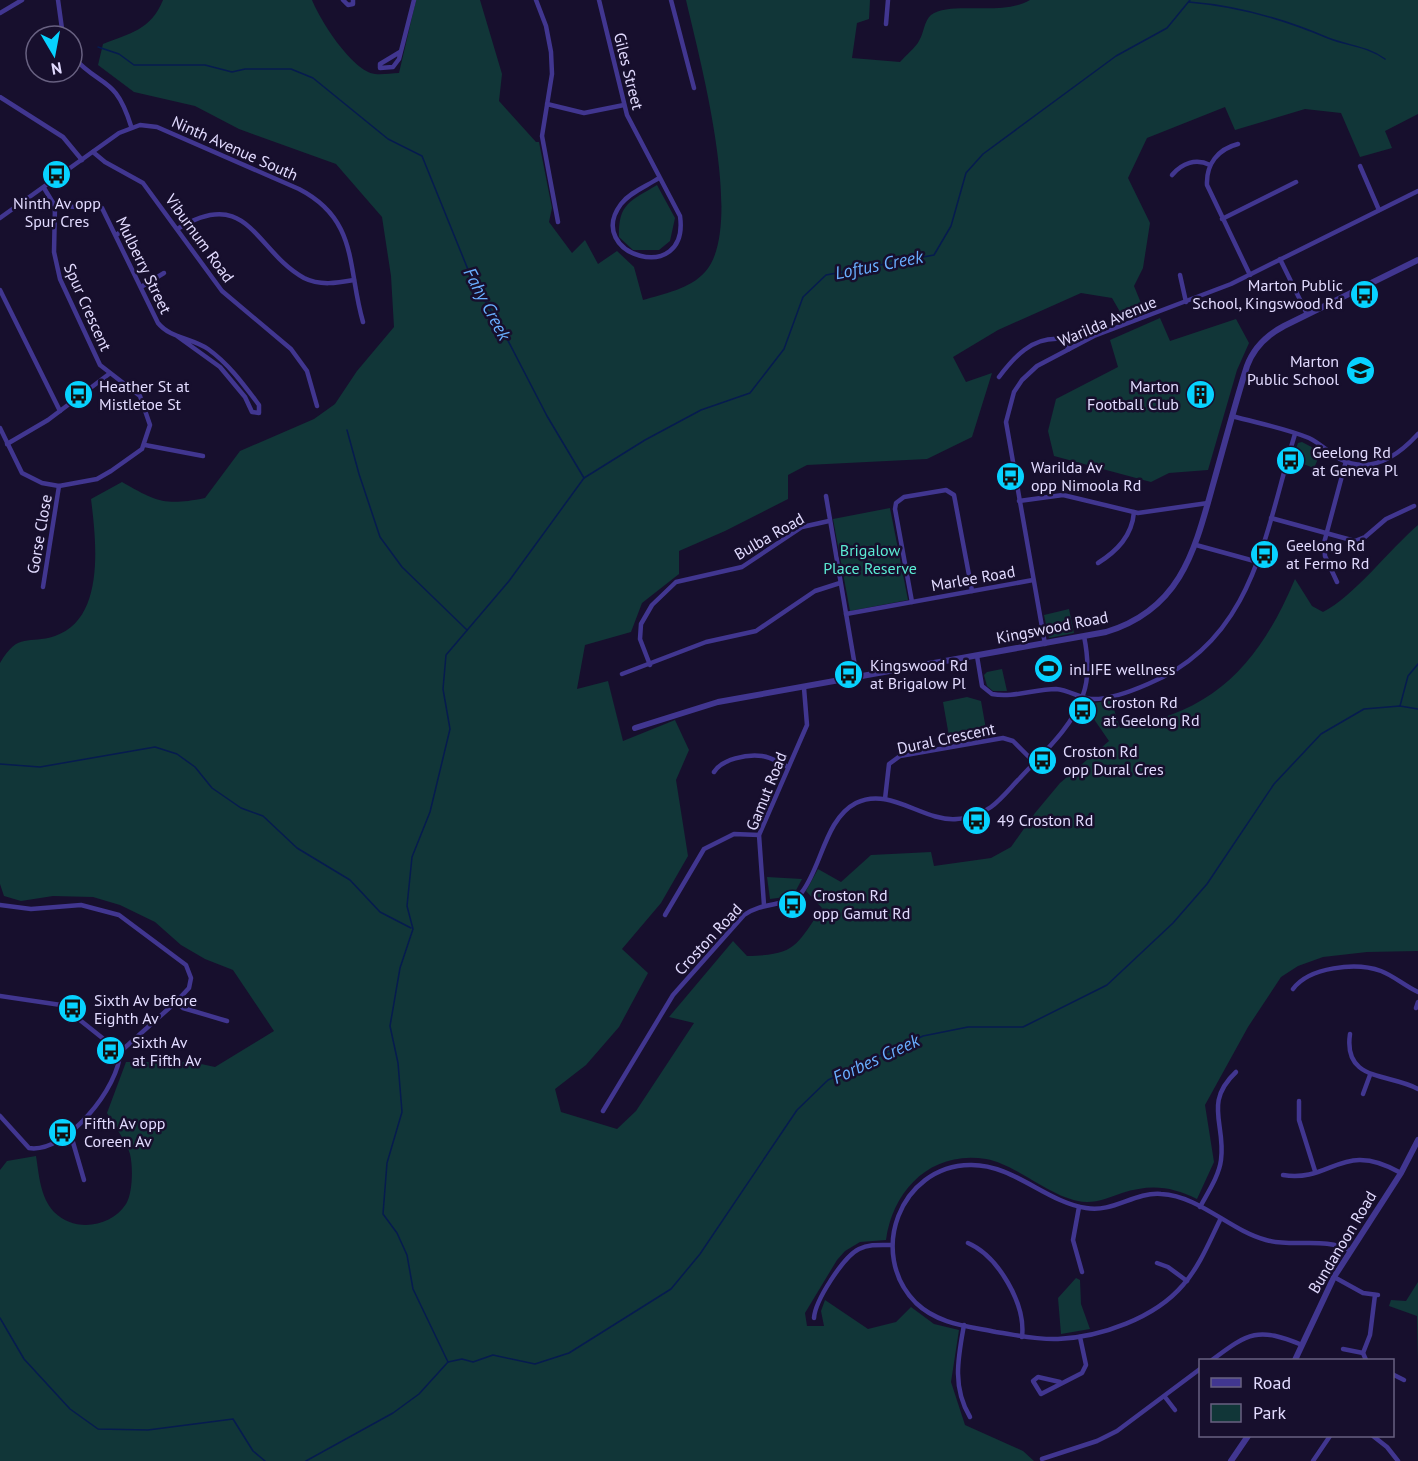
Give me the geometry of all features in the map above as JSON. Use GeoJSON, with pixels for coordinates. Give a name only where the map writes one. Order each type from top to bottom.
{"type":"FeatureCollection","features":[{"type":"Feature","properties":{"kind":"street"},"geometry":{"type":"LineString","coordinates":[[0,13],[22,0]]}},
{"type":"Feature","properties":{"kind":"street"},"geometry":{"type":"LineString","coordinates":[[58,0],[61,24]]}},
{"type":"Feature","properties":{"kind":"street"},"geometry":{"type":"LineString","coordinates":[[344,0],[348,6],[353,4],[353,0]]}},
{"type":"Feature","properties":{"kind":"street"},"geometry":{"type":"LineString","coordinates":[[400,52],[380,64],[380,68],[388,69],[396,65],[400,52],[414,0]]}},
{"type":"Feature","properties":{"kind":"street"},"geometry":{"type":"LineString","coordinates":[[536,0],[546,26],[551,52],[552,74],[543,125],[543,147],[558,222]]}},
{"type":"Feature","properties":{"kind":"street","name":"Giles Street"},"geometry":{"type":"LineString","coordinates":[[599,0],[630,122],[680,216],[680,234],[674,245],[663,255],[642,258],[630,254],[618,240],[614,226],[615,215],[630,195],[659,178]]}},
{"type":"Feature","properties":{"kind":"street"},"geometry":{"type":"LineString","coordinates":[[671,0],[694,88]]}},
{"type":"Feature","properties":{"kind":"street"},"geometry":{"type":"LineString","coordinates":[[886,24],[888,0]]}},
{"type":"Feature","properties":{"kind":"street"},"geometry":{"type":"LineString","coordinates":[[0,218],[131,126],[124,104],[114,88],[84,65]]}},
{"type":"Feature","properties":{"kind":"street"},"geometry":{"type":"LineString","coordinates":[[0,97],[63,137],[82,160]]}},
{"type":"Feature","properties":{"kind":"street"},"geometry":{"type":"LineString","coordinates":[[547,104],[584,113],[624,105]]}},
{"type":"Feature","properties":{"kind":"street","name":"Ninth Avenue South"},"geometry":{"type":"LineString","coordinates":[[131,126],[157,127],[314,198],[345,236],[363,322]]}},
{"type":"Feature","properties":{"kind":"street"},"geometry":{"type":"LineString","coordinates":[[1238,144],[1220,152],[1210,165],[1207,185],[1250,275]]}},
{"type":"Feature","properties":{"kind":"street","name":"Viburnum Road"},"geometry":{"type":"LineString","coordinates":[[93,152],[105,162],[143,183],[179,228],[222,291],[280,338],[300,359],[312,383],[317,406]]}},
{"type":"Feature","properties":{"kind":"street"},"geometry":{"type":"LineString","coordinates":[[1172,175],[1177,168],[1194,161],[1210,165]]}},
{"type":"Feature","properties":{"kind":"street"},"geometry":{"type":"LineString","coordinates":[[1360,166],[1379,210]]}},
{"type":"Feature","properties":{"kind":"street"},"geometry":{"type":"LineString","coordinates":[[1222,219],[1296,182]]}},
{"type":"Feature","properties":{"kind":"street"},"geometry":{"type":"LineString","coordinates":[[44,188],[55,206]]}},
{"type":"Feature","properties":{"kind":"street","name":"Warilda Avenue"},"geometry":{"type":"LineString","coordinates":[[1045,644],[1006,431],[1008,409],[1022,380],[1037,366],[1106,331],[1186,302],[1250,275],[1418,191]]}},
{"type":"Feature","properties":{"kind":"street","name":"Mulberry Street"},"geometry":{"type":"LineString","coordinates":[[55,206],[102,208],[158,323],[220,367],[245,397],[252,412],[259,413],[260,405],[224,362],[202,345],[177,336]]}},
{"type":"Feature","properties":{"kind":"street","name":"Spur Crescent"},"geometry":{"type":"LineString","coordinates":[[55,206],[56,269],[100,365],[142,399],[150,421],[145,445]]}},
{"type":"Feature","properties":{"kind":"street"},"geometry":{"type":"LineString","coordinates":[[1,209],[5,214]]}},
{"type":"Feature","properties":{"kind":"street"},"geometry":{"type":"LineString","coordinates":[[179,228],[204,215],[228,216],[249,226],[305,278],[325,283],[354,280]]}},
{"type":"Feature","properties":{"kind":"street"},"geometry":{"type":"LineString","coordinates":[[116,235],[130,226]]}},
{"type":"Feature","properties":{"kind":"street"},"geometry":{"type":"LineString","coordinates":[[1280,259],[1307,314]]}},
{"type":"Feature","properties":{"kind":"street","name":"Kingswood Road"},"geometry":{"type":"LineString","coordinates":[[635,728],[718,702],[1045,644],[1126,625],[1155,606],[1180,578],[1196,545],[1232,416],[1254,351],[1274,331],[1418,260]]}},
{"type":"Feature","properties":{"kind":"street"},"geometry":{"type":"LineString","coordinates":[[141,287],[164,273]]}},
{"type":"Feature","properties":{"kind":"street"},"geometry":{"type":"LineString","coordinates":[[1180,275],[1186,302]]}},
{"type":"Feature","properties":{"kind":"street"},"geometry":{"type":"LineString","coordinates":[[0,290],[60,411]]}},
{"type":"Feature","properties":{"kind":"street"},"geometry":{"type":"LineString","coordinates":[[999,377],[1015,357],[1037,343],[1060,339],[1069,349]]}},
{"type":"Feature","properties":{"kind":"street"},"geometry":{"type":"LineString","coordinates":[[7,444],[60,411],[109,374]]}},
{"type":"Feature","properties":{"kind":"street"},"geometry":{"type":"LineString","coordinates":[[1232,416],[1314,441],[1346,461],[1367,464],[1387,460],[1401,451],[1418,434]]}},
{"type":"Feature","properties":{"kind":"street"},"geometry":{"type":"LineString","coordinates":[[0,429],[22,473],[42,483],[59,486],[97,479],[145,445],[203,456]]}},
{"type":"Feature","properties":{"kind":"street"},"geometry":{"type":"LineString","coordinates":[[977,656],[982,686],[989,693],[999,695],[1058,689],[1083,697],[1098,698],[1140,688],[1162,678],[1192,658],[1216,635],[1246,591],[1258,562],[1294,434]]}},
{"type":"Feature","properties":{"kind":"street"},"geometry":{"type":"LineString","coordinates":[[1337,582],[1325,556],[1326,532],[1346,461]]}},
{"type":"Feature","properties":{"kind":"street","name":"Gorse Close"},"geometry":{"type":"LineString","coordinates":[[43,586],[59,486]]}},
{"type":"Feature","properties":{"kind":"street"},"geometry":{"type":"LineString","coordinates":[[912,602],[895,509],[896,503],[904,497],[942,490],[952,492],[972,591]]}},
{"type":"Feature","properties":{"kind":"street"},"geometry":{"type":"LineString","coordinates":[[1019,501],[1063,495],[1134,512],[1208,503]]}},
{"type":"Feature","properties":{"kind":"street"},"geometry":{"type":"LineString","coordinates":[[826,496],[828,521],[858,678]]}},
{"type":"Feature","properties":{"kind":"street"},"geometry":{"type":"LineString","coordinates":[[1270,518],[1358,540],[1386,519],[1414,506]]}},
{"type":"Feature","properties":{"kind":"street"},"geometry":{"type":"LineString","coordinates":[[1098,563],[1122,543],[1130,530],[1134,512]]}},
{"type":"Feature","properties":{"kind":"street","name":"Bulba Road"},"geometry":{"type":"LineString","coordinates":[[650,665],[640,639],[641,624],[651,605],[672,586],[685,578],[742,567],[802,527],[828,521]]}},
{"type":"Feature","properties":{"kind":"street"},"geometry":{"type":"LineString","coordinates":[[1196,545],[1258,562]]}},
{"type":"Feature","properties":{"kind":"street","name":"Marlee Road"},"geometry":{"type":"LineString","coordinates":[[846,614],[1033,580]]}},
{"type":"Feature","properties":{"kind":"street"},"geometry":{"type":"LineString","coordinates":[[622,674],[699,644],[756,631],[815,591],[840,583]]}},
{"type":"Feature","properties":{"kind":"street","name":"Croston Road"},"geometry":{"type":"LineString","coordinates":[[603,1110],[673,995],[740,919],[764,905],[787,902],[800,894],[836,823],[847,810],[860,801],[885,799],[938,818],[969,818],[994,805],[1068,725],[1083,697],[1088,664],[1084,636]]}},
{"type":"Feature","properties":{"kind":"street","name":"Gamut Road"},"geometry":{"type":"LineString","coordinates":[[764,905],[759,835],[807,724],[804,688]]}},
{"type":"Feature","properties":{"kind":"street","name":"Dural Crescent"},"geometry":{"type":"LineString","coordinates":[[885,799],[890,764],[900,756],[1003,738],[1013,741],[1034,762]]}},
{"type":"Feature","properties":{"kind":"street"},"geometry":{"type":"LineString","coordinates":[[714,772],[725,762],[756,756],[766,757],[788,767]]}},
{"type":"Feature","properties":{"kind":"street"},"geometry":{"type":"LineString","coordinates":[[665,915],[704,849],[734,834],[759,835]]}},
{"type":"Feature","properties":{"kind":"street"},"geometry":{"type":"LineString","coordinates":[[0,905],[43,909],[81,905],[119,915],[189,969],[191,978],[189,988],[176,1002],[120,1052],[116,1071],[93,1112],[70,1132],[47,1145],[32,1149],[0,1116]]}},
{"type":"Feature","properties":{"kind":"street"},"geometry":{"type":"LineString","coordinates":[[1293,990],[1302,979],[1323,970],[1369,969],[1384,972],[1418,992]]}},
{"type":"Feature","properties":{"kind":"street"},"geometry":{"type":"LineString","coordinates":[[0,996],[61,1005],[120,1052]]}},
{"type":"Feature","properties":{"kind":"street"},"geometry":{"type":"LineString","coordinates":[[176,1002],[183,1008],[227,1021]]}},
{"type":"Feature","properties":{"kind":"street"},"geometry":{"type":"LineString","coordinates":[[1350,1034],[1352,1059],[1370,1075],[1398,1079],[1418,1089]]}},
{"type":"Feature","properties":{"kind":"street"},"geometry":{"type":"LineString","coordinates":[[1200,1207],[1222,1159],[1218,1101],[1227,1081],[1236,1072]]}},
{"type":"Feature","properties":{"kind":"street"},"geometry":{"type":"LineString","coordinates":[[1363,1094],[1370,1075]]}},
{"type":"Feature","properties":{"kind":"street"},"geometry":{"type":"LineString","coordinates":[[1299,1101],[1298,1114],[1316,1171]]}},
{"type":"Feature","properties":{"kind":"street"},"geometry":{"type":"LineString","coordinates":[[70,1132],[84,1180]]}},
{"type":"Feature","properties":{"kind":"street","name":"Bundanoon Road"},"geometry":{"type":"LineString","coordinates":[[1295,1359],[1334,1277],[1401,1173],[1418,1140]]}},
{"type":"Feature","properties":{"kind":"street"},"geometry":{"type":"LineString","coordinates":[[1283,1175],[1300,1176],[1363,1159],[1379,1162],[1401,1173]]}},
{"type":"Feature","properties":{"kind":"street"},"geometry":{"type":"LineString","coordinates":[[1221,1218],[1187,1281],[1162,1304],[1146,1314],[1080,1337],[1048,1339],[1022,1336],[940,1319],[914,1300],[897,1275],[891,1245],[897,1216],[909,1195],[930,1177],[958,1166],[977,1165],[995,1168],[1079,1207],[1103,1208],[1138,1195],[1153,1193],[1178,1197],[1200,1207],[1268,1241],[1333,1243],[1351,1251]]}},
{"type":"Feature","properties":{"kind":"street"},"geometry":{"type":"LineString","coordinates":[[1079,1207],[1073,1240],[1082,1272]]}},
{"type":"Feature","properties":{"kind":"street"},"geometry":{"type":"LineString","coordinates":[[968,1243],[987,1255],[1017,1299],[1023,1314],[1022,1336]]}},
{"type":"Feature","properties":{"kind":"street"},"geometry":{"type":"LineString","coordinates":[[814,1318],[818,1302],[850,1255],[869,1245],[891,1245]]}},
{"type":"Feature","properties":{"kind":"street"},"geometry":{"type":"LineString","coordinates":[[1157,1263],[1168,1267],[1187,1281]]}},
{"type":"Feature","properties":{"kind":"street"},"geometry":{"type":"LineString","coordinates":[[1334,1277],[1363,1293],[1377,1295],[1370,1335],[1363,1353],[1366,1359]]}},
{"type":"Feature","properties":{"kind":"street"},"geometry":{"type":"LineString","coordinates":[[964,1325],[957,1385],[961,1401],[970,1417]]}},
{"type":"Feature","properties":{"kind":"street"},"geometry":{"type":"LineString","coordinates":[[1213,1359],[1241,1338],[1257,1333],[1272,1334],[1302,1345]]}},
{"type":"Feature","properties":{"kind":"street"},"geometry":{"type":"LineString","coordinates":[[1060,1382],[1038,1377],[1033,1381],[1041,1394],[1060,1382],[1082,1373],[1085,1368],[1080,1337]]}},
{"type":"Feature","properties":{"kind":"street"},"geometry":{"type":"LineString","coordinates":[[1343,1348],[1363,1353]]}},
{"type":"Feature","properties":{"kind":"street"},"geometry":{"type":"LineString","coordinates":[[1042,1459],[1108,1436],[1137,1419],[1199,1370]]}},
{"type":"Feature","properties":{"kind":"street"},"geometry":{"type":"LineString","coordinates":[[1394,1375],[1404,1380]]}},
{"type":"Feature","properties":{"kind":"street"},"geometry":{"type":"LineString","coordinates":[[1165,1397],[1175,1410]]}},
{"type":"Feature","properties":{"kind":"street"},"geometry":{"type":"LineString","coordinates":[[1231,1461],[1247,1437]]}},
{"type":"Feature","properties":{"kind":"street"},"geometry":{"type":"LineString","coordinates":[[1313,1461],[1329,1437]]}},
{"type":"Feature","properties":{"kind":"street"},"geometry":{"type":"LineString","coordinates":[[1375,1437],[1396,1461]]}},
{"type":"Feature","properties":{"kind":"green space"},"geometry":{"type":"Polygon","coordinates":[[[163,0],[312,0],[329,31],[347,55],[366,71],[381,74],[399,73],[416,0],[480,0],[502,74],[499,101],[536,142],[539,142],[552,208],[549,222],[572,253],[585,240],[598,264],[617,251],[634,267],[643,300],[684,287],[705,272],[716,250],[721,219],[716,140],[686,0],[870,0],[869,19],[857,23],[852,58],[900,62],[921,38],[931,15],[951,9],[1006,7],[1030,0],[1418,0],[1418,114],[1385,131],[1392,148],[1360,157],[1341,113],[1305,109],[1235,130],[1225,107],[1147,138],[1128,178],[1150,223],[1143,268],[1134,286],[1143,308],[1123,317],[1112,298],[1081,293],[998,330],[953,357],[966,382],[992,373],[972,437],[927,459],[807,465],[788,475],[788,499],[679,551],[679,574],[642,603],[631,632],[585,645],[577,689],[608,681],[623,741],[675,720],[689,750],[676,780],[688,856],[661,903],[622,949],[648,973],[619,1027],[586,1065],[555,1089],[561,1112],[617,1129],[636,1111],[694,1023],[669,1017],[733,941],[747,956],[776,953],[793,946],[800,940],[822,908],[806,891],[818,869],[841,882],[871,855],[931,852],[934,866],[991,858],[1011,847],[1060,783],[1109,741],[1089,712],[1094,703],[1111,700],[1120,728],[1153,721],[1208,697],[1230,680],[1249,660],[1266,636],[1295,579],[1312,606],[1323,612],[1347,595],[1418,525],[1418,951],[1367,952],[1323,957],[1298,966],[1281,977],[1248,1027],[1205,1105],[1214,1162],[1197,1199],[1169,1189],[1142,1188],[1087,1202],[1062,1196],[1011,1168],[986,1159],[966,1158],[949,1161],[932,1167],[906,1190],[890,1222],[886,1240],[860,1242],[845,1251],[837,1260],[805,1313],[807,1326],[824,1326],[821,1311],[825,1300],[868,1329],[896,1322],[911,1307],[934,1324],[959,1330],[951,1382],[965,1425],[1023,1451],[1034,1461],[0,1461],[0,1170],[7,1161],[36,1156],[43,1192],[54,1212],[63,1219],[82,1225],[111,1218],[126,1204],[131,1187],[130,1154],[107,1113],[126,1062],[192,1062],[215,1067],[274,1031],[233,970],[205,959],[181,945],[155,922],[120,905],[93,897],[53,896],[21,901],[4,896],[0,884],[0,663],[7,653],[19,643],[55,636],[71,627],[83,613],[90,596],[94,576],[95,535],[91,499],[122,482],[153,498],[170,502],[205,498],[240,451],[314,419],[335,404],[357,371],[394,327],[391,276],[382,217],[336,164],[239,129],[195,106],[134,92],[98,65],[103,44],[131,33],[146,24],[163,0]]]}},
{"type":"Feature","properties":{"kind":"green space"},"geometry":{"type":"Polygon","coordinates":[[[657,185],[675,218],[670,241],[659,250],[633,250],[619,237],[621,217],[628,204],[657,185]]]}},
{"type":"Feature","properties":{"kind":"green space"},"geometry":{"type":"Polygon","coordinates":[[[1160,318],[1170,341],[1236,319],[1249,343],[1237,370],[1208,470],[1169,473],[1151,482],[1054,456],[1048,431],[1056,399],[1118,367],[1110,340],[1160,318]]]}},
{"type":"Feature","properties":{"kind":"green space"},"geometry":{"type":"Polygon","coordinates":[[[1302,442],[1321,452],[1314,468],[1292,460],[1298,443],[1302,442]]]}},
{"type":"Feature","properties":{"kind":"green space","name":"Brigalow Place Reserve"},"geometry":{"type":"Polygon","coordinates":[[[890,508],[908,600],[850,611],[833,519],[890,508]]]}},
{"type":"Feature","properties":{"kind":"green space"},"geometry":{"type":"Polygon","coordinates":[[[1069,609],[1074,633],[1049,638],[1044,615],[1069,609]]]}},
{"type":"Feature","properties":{"kind":"green space"},"geometry":{"type":"Polygon","coordinates":[[[1002,669],[1007,691],[993,691],[987,686],[984,675],[987,672],[1002,669]]]}},
{"type":"Feature","properties":{"kind":"green space"},"geometry":{"type":"Polygon","coordinates":[[[967,697],[981,701],[987,735],[950,742],[943,702],[967,697]]]}},
{"type":"Feature","properties":{"kind":"green space"},"geometry":{"type":"Polygon","coordinates":[[[767,877],[802,879],[793,896],[770,899],[767,877]]]}},
{"type":"Feature","properties":{"kind":"green space"},"geometry":{"type":"Polygon","coordinates":[[[1076,1278],[1080,1280],[1081,1304],[1090,1329],[1061,1334],[1058,1298],[1076,1278]]]}},
{"type":"Feature","properties":{"kind":"green space"},"geometry":{"type":"Polygon","coordinates":[[[1418,1282],[1418,1363],[1417,1316],[1389,1306],[1391,1300],[1406,1301],[1418,1282]]]}},
{"type":"Feature","properties":{"kind":"waterway","name":"Loftus Creek"},"geometry":{"type":"LineString","coordinates":[[448,1362],[413,1289],[407,1255],[397,1233],[383,1214],[387,1163],[402,1112],[398,1063],[390,1026],[400,968],[413,929],[407,906],[412,857],[430,812],[450,729],[443,689],[446,655],[509,581],[584,478],[645,440],[701,410],[750,393],[784,349],[803,297],[826,275],[934,255],[951,226],[966,173],[983,154],[1116,56],[1167,28],[1190,0]]}},
{"type":"Feature","properties":{"kind":"waterway"},"geometry":{"type":"LineString","coordinates":[[1189,2],[1242,10],[1277,19],[1335,41],[1364,49],[1385,59]]}},
{"type":"Feature","properties":{"kind":"waterway","name":"Fahy Creek"},"geometry":{"type":"LineString","coordinates":[[98,47],[119,54],[134,65],[205,65],[232,72],[245,69],[291,69],[313,78],[388,139],[422,156],[471,277],[504,333],[547,416],[584,478]]}},
{"type":"Feature","properties":{"kind":"waterway"},"geometry":{"type":"LineString","coordinates":[[347,430],[380,537],[402,567],[467,630]]}},
{"type":"Feature","properties":{"kind":"waterway","name":"Forbes Creek"},"geometry":{"type":"LineString","coordinates":[[1400,706],[1408,676],[1418,664]]}},
{"type":"Feature","properties":{"kind":"waterway","name":"Forbes Creek"},"geometry":{"type":"LineString","coordinates":[[306,1461],[393,1413],[419,1394],[448,1362],[462,1359],[473,1362],[493,1355],[535,1364],[569,1353],[671,1289],[700,1254],[797,1110],[828,1080],[923,1036],[968,1027],[1023,1027],[1107,985],[1173,923],[1207,884],[1274,784],[1321,734],[1364,709],[1400,706],[1418,709]]}},
{"type":"Feature","properties":{"kind":"waterway"},"geometry":{"type":"LineString","coordinates":[[0,764],[40,767],[155,747],[177,754],[195,767],[212,788],[241,808],[263,816],[297,848],[350,880],[380,912],[411,928]]}},
{"type":"Feature","properties":{"kind":"waterway"},"geometry":{"type":"LineString","coordinates":[[0,1318],[24,1359],[70,1409],[98,1429],[148,1430],[233,1419],[253,1451],[265,1461]]}},
{"type":"Feature","properties":{"kind":"place","name":"Ninth Av opp Spur Cres"},"geometry":{"type":"Point","coordinates":[57,175]}},
{"type":"Feature","properties":{"kind":"place","name":"Marton Public School, Kingswood Rd"},"geometry":{"type":"Point","coordinates":[1364,294]}},
{"type":"Feature","properties":{"kind":"place","name":"Marton Public School"},"geometry":{"type":"Point","coordinates":[1360,370]}},
{"type":"Feature","properties":{"kind":"place","name":"Heather St at Mistletoe St"},"geometry":{"type":"Point","coordinates":[78,395]}},
{"type":"Feature","properties":{"kind":"place","name":"Marton Football Club"},"geometry":{"type":"Point","coordinates":[1200,395]}},
{"type":"Feature","properties":{"kind":"place","name":"Geelong Rd at Geneva Pl"},"geometry":{"type":"Point","coordinates":[1291,461]}},
{"type":"Feature","properties":{"kind":"place","name":"Warilda Av opp Nimoola Rd"},"geometry":{"type":"Point","coordinates":[1010,476]}},
{"type":"Feature","properties":{"kind":"place","name":"Geelong Rd at Fermo Rd"},"geometry":{"type":"Point","coordinates":[1265,554]}},
{"type":"Feature","properties":{"kind":"place","name":"inLIFE wellness"},"geometry":{"type":"Point","coordinates":[1048,669]}},
{"type":"Feature","properties":{"kind":"place","name":"Kingswood Rd at Brigalow Pl"},"geometry":{"type":"Point","coordinates":[849,674]}},
{"type":"Feature","properties":{"kind":"place","name":"Croston Rd at Geelong Rd"},"geometry":{"type":"Point","coordinates":[1082,711]}},
{"type":"Feature","properties":{"kind":"place","name":"Croston Rd opp Dural Cres"},"geometry":{"type":"Point","coordinates":[1042,760]}},
{"type":"Feature","properties":{"kind":"place","name":"49 Croston Rd"},"geometry":{"type":"Point","coordinates":[976,820]}},
{"type":"Feature","properties":{"kind":"place","name":"Croston Rd opp Gamut Rd"},"geometry":{"type":"Point","coordinates":[792,904]}},
{"type":"Feature","properties":{"kind":"place","name":"Sixth Av before Eighth Av"},"geometry":{"type":"Point","coordinates":[73,1009]}},
{"type":"Feature","properties":{"kind":"place","name":"Sixth Av at Fifth Av"},"geometry":{"type":"Point","coordinates":[111,1051]}},
{"type":"Feature","properties":{"kind":"place","name":"Fifth Av opp Coreen Av"},"geometry":{"type":"Point","coordinates":[63,1132]}}]}
